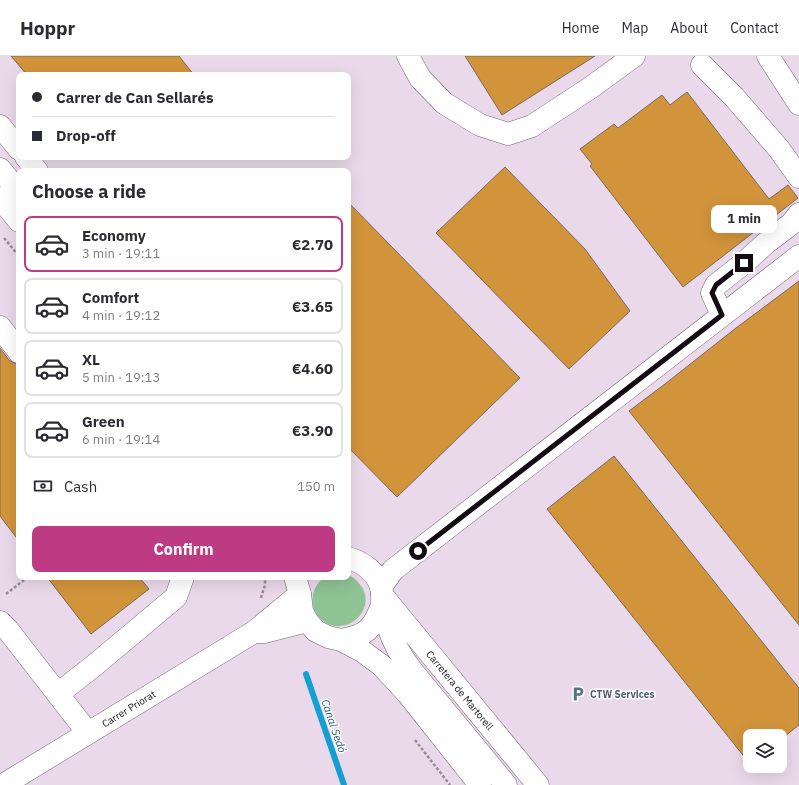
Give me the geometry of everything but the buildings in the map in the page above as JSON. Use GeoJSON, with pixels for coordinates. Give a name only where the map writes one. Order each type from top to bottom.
{"type":"FeatureCollection","features":[{"type":"Feature","properties":{"kind":"street"},"geometry":{"type":"LineString","coordinates":[[408,56],[420,78],[444,103],[480,125],[508,134],[532,126],[590,88],[634,56]]}},
{"type":"Feature","properties":{"kind":"street"},"geometry":{"type":"LineString","coordinates":[[768,56],[799,104]]}},
{"type":"Feature","properties":{"kind":"street"},"geometry":{"type":"LineString","coordinates":[[702,65],[734,97],[769,137],[799,176]]}},
{"type":"Feature","properties":{"kind":"street"},"geometry":{"type":"LineString","coordinates":[[0,126],[16,145]]}},
{"type":"Feature","properties":{"kind":"street"},"geometry":{"type":"LineString","coordinates":[[28,160],[35,168]]}},
{"type":"Feature","properties":{"kind":"street"},"geometry":{"type":"LineString","coordinates":[[0,168],[16,188]]}},
{"type":"Feature","properties":{"kind":"street"},"geometry":{"type":"LineString","coordinates":[[0,198],[16,217]]}},
{"type":"Feature","properties":{"kind":"street"},"geometry":{"type":"LineString","coordinates":[[722,315],[712,293],[716,285],[791,224],[799,214]]}},
{"type":"Feature","properties":{"kind":"street"},"geometry":{"type":"LineString","coordinates":[[341,640],[354,638],[365,632],[374,623],[382,596],[393,570],[799,256]]}},
{"type":"Feature","properties":{"kind":"street"},"geometry":{"type":"LineString","coordinates":[[0,327],[16,348]]}},
{"type":"Feature","properties":{"kind":"street","name":"Carretera de Martorell"},"geometry":{"type":"LineString","coordinates":[[351,557],[371,570],[377,578],[393,641],[402,657],[506,785]]}},
{"type":"Feature","properties":{"kind":"street"},"geometry":{"type":"LineString","coordinates":[[58,694],[176,597],[181,580]]}},
{"type":"Feature","properties":{"kind":"street"},"geometry":{"type":"LineString","coordinates":[[300,583],[302,611],[307,621],[316,631],[328,637],[341,640],[362,651],[381,665],[408,694],[480,785]]}},
{"type":"Feature","properties":{"kind":"street","name":"Carrer Priorat"},"geometry":{"type":"LineString","coordinates":[[3,785],[254,632],[300,583]]}},
{"type":"Feature","properties":{"kind":"street","name":"Carretera de Martorell"},"geometry":{"type":"LineString","coordinates":[[382,596],[538,785]]}},
{"type":"Feature","properties":{"kind":"street","name":"Carrer Priorat"},"geometry":{"type":"LineString","coordinates":[[254,632],[264,632],[307,621]]}},
{"type":"Feature","properties":{"kind":"street"},"geometry":{"type":"LineString","coordinates":[[0,622],[8,630],[88,733]]}},
{"type":"Feature","properties":{"kind":"path"},"geometry":{"type":"LineString","coordinates":[[0,233],[16,252]]}},
{"type":"Feature","properties":{"kind":"path"},"geometry":{"type":"LineString","coordinates":[[6,594],[24,580]]}},
{"type":"Feature","properties":{"kind":"path"},"geometry":{"type":"LineString","coordinates":[[413,737],[450,785]]}},
{"type":"Feature","properties":{"kind":"green space"},"geometry":{"type":"Polygon","coordinates":[[[351,576],[354,578],[362,587],[365,597],[365,606],[361,614],[347,625],[338,626],[329,624],[321,619],[313,607],[313,593],[320,581],[351,580],[351,576]]]}},
{"type":"Feature","properties":{"kind":"waterway","name":"Canal Sedó"},"geometry":{"type":"LineString","coordinates":[[306,674],[344,785]]}},
{"type":"Feature","properties":{"kind":"place","name":"CTW Services"},"geometry":{"type":"Point","coordinates":[578,694]}},
{"type":"Feature","properties":{"kind":"route"},"geometry":{"type":"LineString","coordinates":[[418,551],[722,315],[712,293],[716,285],[744,263]]}}]}
